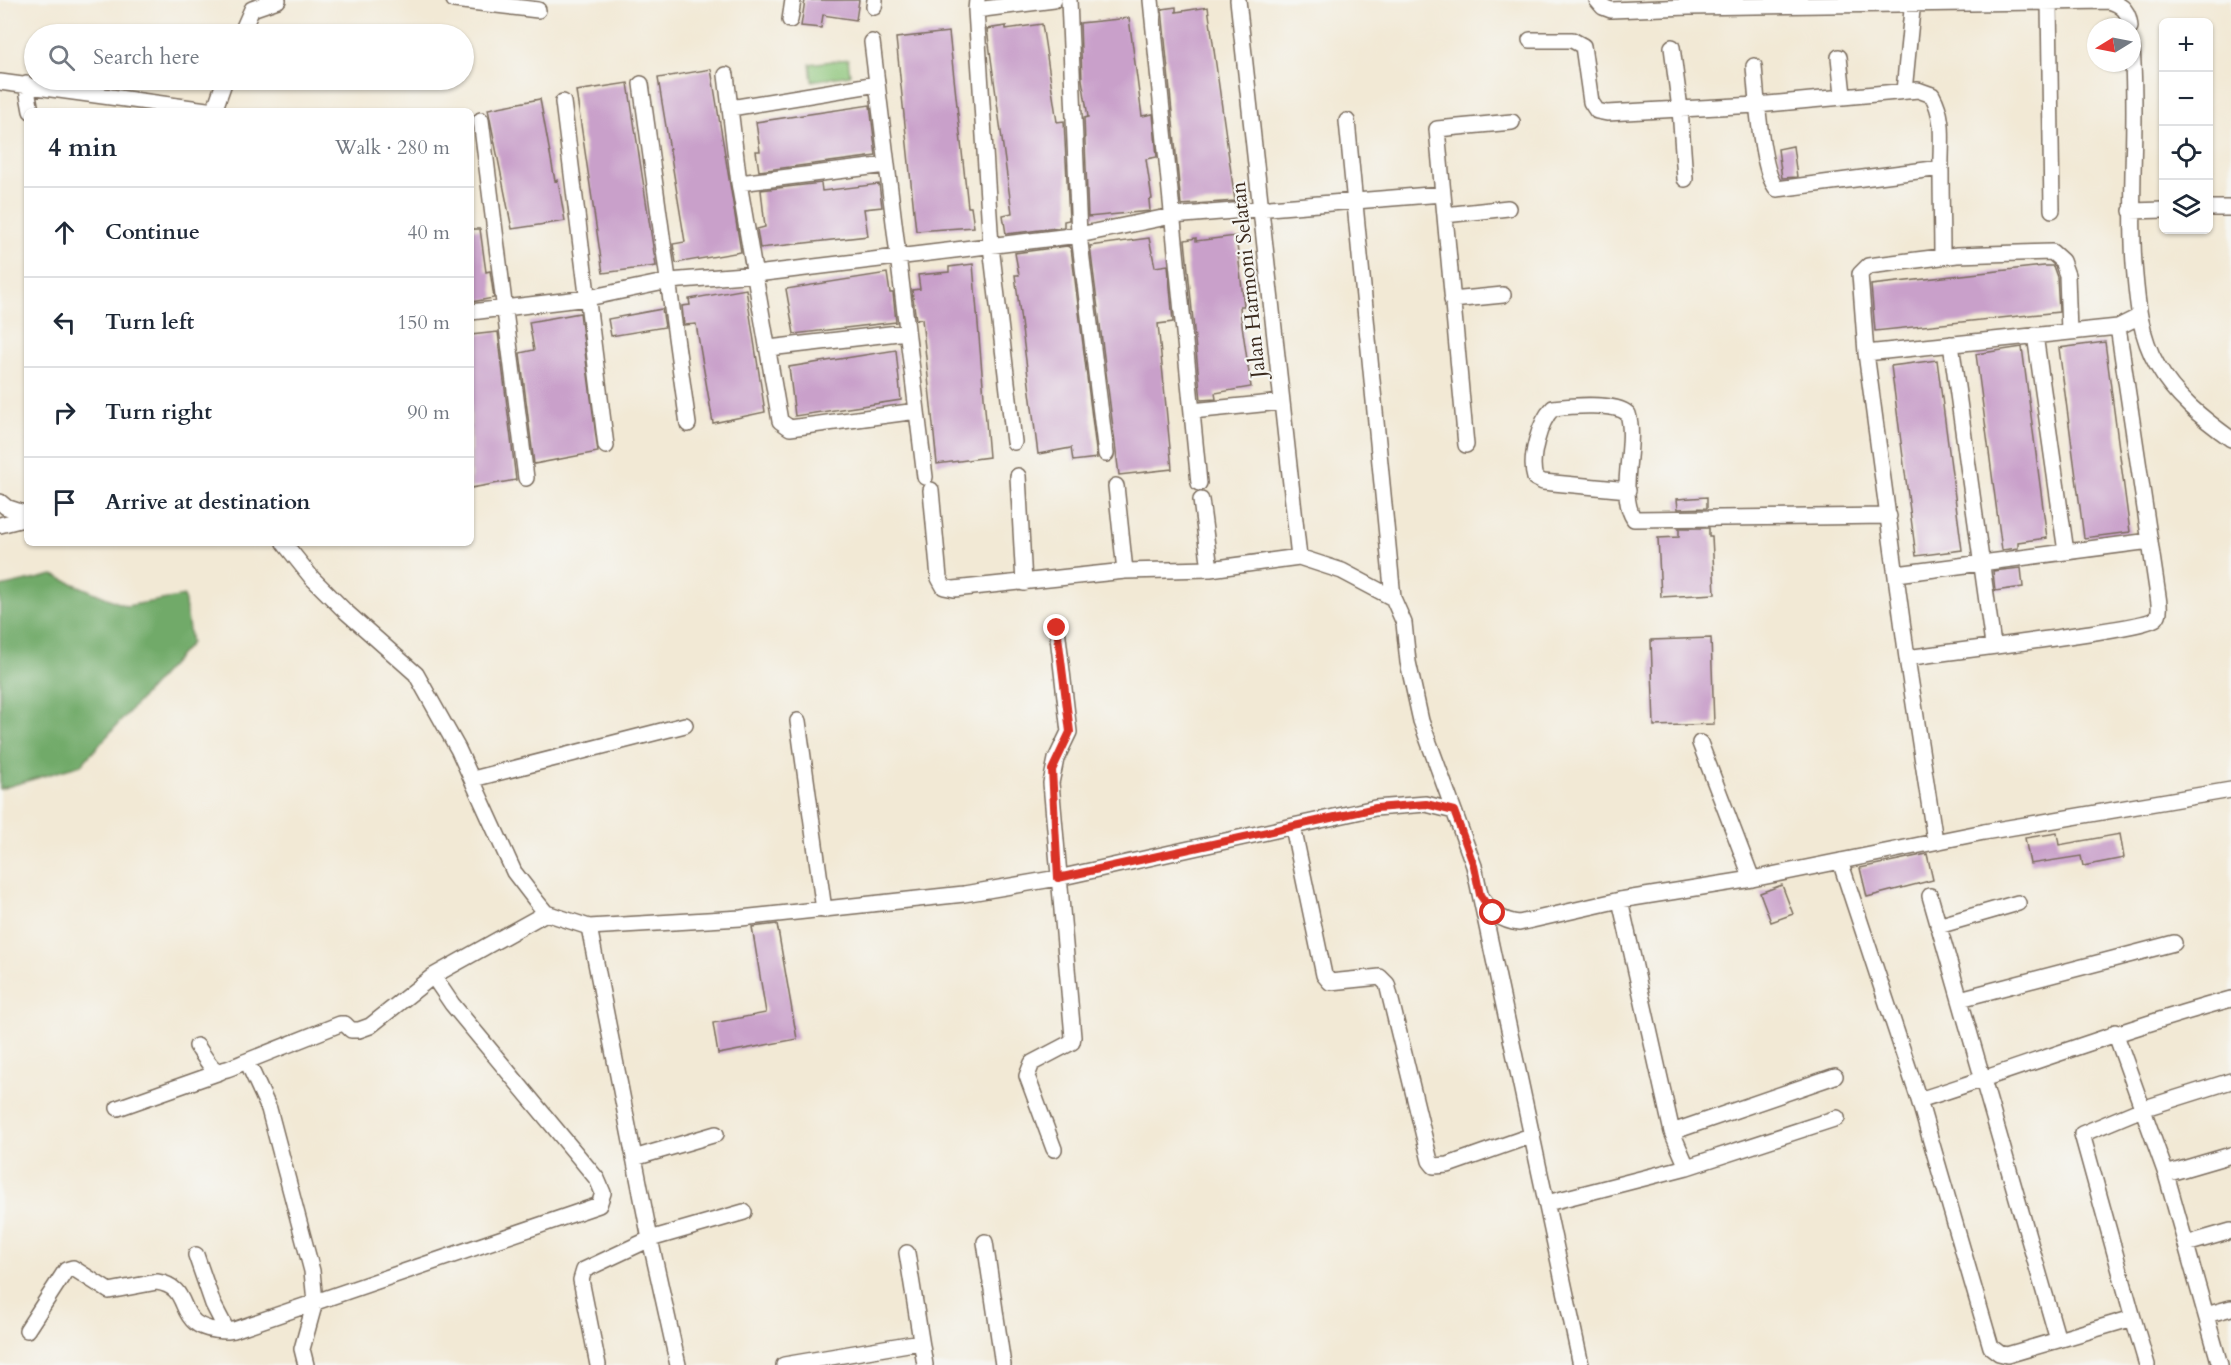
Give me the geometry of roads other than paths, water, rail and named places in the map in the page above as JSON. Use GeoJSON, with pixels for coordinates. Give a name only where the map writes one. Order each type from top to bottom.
{"type":"FeatureCollection","features":[{"type":"Feature","properties":{"kind":"street"},"geometry":{"type":"LineString","coordinates":[[245,24],[252,9],[278,0]]}},
{"type":"Feature","properties":{"kind":"street"},"geometry":{"type":"LineString","coordinates":[[454,0],[538,10]]}},
{"type":"Feature","properties":{"kind":"street"},"geometry":{"type":"LineString","coordinates":[[790,20],[793,0]]}},
{"type":"Feature","properties":{"kind":"street"},"geometry":{"type":"LineString","coordinates":[[1014,442],[991,246],[977,5],[1054,0]]}},
{"type":"Feature","properties":{"kind":"street"},"geometry":{"type":"LineString","coordinates":[[1069,0],[1079,235],[1106,454]]}},
{"type":"Feature","properties":{"kind":"street"},"geometry":{"type":"LineString","coordinates":[[1151,0],[1199,483]]}},
{"type":"Feature","properties":{"kind":"street","name":"Jalan Harmoni Selatan"},"geometry":{"type":"LineString","coordinates":[[1238,0],[1299,557]]}},
{"type":"Feature","properties":{"kind":"street"},"geometry":{"type":"LineString","coordinates":[[1597,0],[1603,7],[1611,10],[1689,4],[2109,1],[2120,4],[2126,11],[2128,18]]}},
{"type":"Feature","properties":{"kind":"street"},"geometry":{"type":"LineString","coordinates":[[1904,91],[1913,2]]}},
{"type":"Feature","properties":{"kind":"street"},"geometry":{"type":"LineString","coordinates":[[2049,2],[2052,210]]}},
{"type":"Feature","properties":{"kind":"street"},"geometry":{"type":"LineString","coordinates":[[1530,40],[1572,40],[1583,46],[1591,102],[1597,111],[1607,113],[1757,105],[1843,95],[1904,91],[1926,92],[1932,95],[1939,108],[1943,131],[1942,256]]}},
{"type":"Feature","properties":{"kind":"street"},"geometry":{"type":"LineString","coordinates":[[872,42],[939,578],[944,587],[954,589],[1125,572],[1210,569],[1299,557],[1342,571],[1393,598]]}},
{"type":"Feature","properties":{"kind":"street"},"geometry":{"type":"LineString","coordinates":[[1672,47],[1680,109],[1685,179]]}},
{"type":"Feature","properties":{"kind":"street"},"geometry":{"type":"LineString","coordinates":[[1839,57],[1843,95]]}},
{"type":"Feature","properties":{"kind":"street"},"geometry":{"type":"LineString","coordinates":[[1754,66],[1757,105],[1770,179],[1777,189],[1941,168]]}},
{"type":"Feature","properties":{"kind":"street"},"geometry":{"type":"LineString","coordinates":[[2132,72],[2131,211],[2138,317],[2157,365],[2177,393],[2192,411],[2231,439]]}},
{"type":"Feature","properties":{"kind":"street"},"geometry":{"type":"LineString","coordinates":[[726,75],[740,183],[780,420],[790,429],[917,411]]}},
{"type":"Feature","properties":{"kind":"street"},"geometry":{"type":"LineString","coordinates":[[0,82],[24,84]]}},
{"type":"Feature","properties":{"kind":"street"},"geometry":{"type":"LineString","coordinates":[[641,84],[688,424]]}},
{"type":"Feature","properties":{"kind":"street"},"geometry":{"type":"LineString","coordinates":[[731,108],[877,84]]}},
{"type":"Feature","properties":{"kind":"street"},"geometry":{"type":"LineString","coordinates":[[27,90],[30,108]]}},
{"type":"Feature","properties":{"kind":"street"},"geometry":{"type":"LineString","coordinates":[[68,90],[193,108]]}},
{"type":"Feature","properties":{"kind":"street"},"geometry":{"type":"LineString","coordinates":[[215,108],[221,90]]}},
{"type":"Feature","properties":{"kind":"street"},"geometry":{"type":"LineString","coordinates":[[563,102],[606,446]]}},
{"type":"Feature","properties":{"kind":"street"},"geometry":{"type":"LineString","coordinates":[[481,120],[526,478]]}},
{"type":"Feature","properties":{"kind":"street"},"geometry":{"type":"LineString","coordinates":[[1347,121],[1393,598],[1404,623],[1408,662],[1420,721],[1474,866],[1581,1365]]}},
{"type":"Feature","properties":{"kind":"street"},"geometry":{"type":"LineString","coordinates":[[1466,445],[1437,129],[1512,123]]}},
{"type":"Feature","properties":{"kind":"street"},"geometry":{"type":"LineString","coordinates":[[740,183],[887,165]]}},
{"type":"Feature","properties":{"kind":"street"},"geometry":{"type":"LineString","coordinates":[[474,312],[588,298],[669,281],[756,274],[1079,235],[1172,216],[1442,194]]}},
{"type":"Feature","properties":{"kind":"street"},"geometry":{"type":"LineString","coordinates":[[1444,215],[1508,208]]}},
{"type":"Feature","properties":{"kind":"street"},"geometry":{"type":"LineString","coordinates":[[2213,208],[2231,208]]}},
{"type":"Feature","properties":{"kind":"street"},"geometry":{"type":"LineString","coordinates":[[2131,211],[2159,210]]}},
{"type":"Feature","properties":{"kind":"street"},"geometry":{"type":"LineString","coordinates":[[1935,841],[1906,658],[1897,574],[1866,354],[1862,270],[1868,266],[1942,256],[2035,250],[2052,252],[2062,261],[2067,275],[2069,332]]}},
{"type":"Feature","properties":{"kind":"street"},"geometry":{"type":"LineString","coordinates":[[1452,300],[1503,295]]}},
{"type":"Feature","properties":{"kind":"street"},"geometry":{"type":"LineString","coordinates":[[1866,354],[2118,327],[2138,317]]}},
{"type":"Feature","properties":{"kind":"street"},"geometry":{"type":"LineString","coordinates":[[1906,658],[2135,626],[2156,619],[2159,604],[2118,327]]}},
{"type":"Feature","properties":{"kind":"street"},"geometry":{"type":"LineString","coordinates":[[769,348],[907,332]]}},
{"type":"Feature","properties":{"kind":"street"},"geometry":{"type":"LineString","coordinates":[[2035,335],[2066,552]]}},
{"type":"Feature","properties":{"kind":"street"},"geometry":{"type":"LineString","coordinates":[[1951,344],[1993,645]]}},
{"type":"Feature","properties":{"kind":"street"},"geometry":{"type":"LineString","coordinates":[[1192,411],[1281,402]]}},
{"type":"Feature","properties":{"kind":"street"},"geometry":{"type":"LineString","coordinates":[[1628,490],[1543,482],[1535,478],[1532,469],[1544,417],[1552,408],[1622,408],[1628,414],[1631,425],[1628,490],[1631,514],[1634,519],[1889,516]]}},
{"type":"Feature","properties":{"kind":"street"},"geometry":{"type":"LineString","coordinates":[[1018,476],[1024,583]]}},
{"type":"Feature","properties":{"kind":"street"},"geometry":{"type":"LineString","coordinates":[[1116,486],[1125,572]]}},
{"type":"Feature","properties":{"kind":"street"},"geometry":{"type":"LineString","coordinates":[[1200,500],[1210,569]]}},
{"type":"Feature","properties":{"kind":"street"},"geometry":{"type":"LineString","coordinates":[[0,502],[24,515]]}},
{"type":"Feature","properties":{"kind":"street"},"geometry":{"type":"LineString","coordinates":[[0,525],[24,517]]}},
{"type":"Feature","properties":{"kind":"street"},"geometry":{"type":"LineString","coordinates":[[1897,574],[2150,541]]}},
{"type":"Feature","properties":{"kind":"street"},"geometry":{"type":"LineString","coordinates":[[286,546],[312,578],[345,611],[416,674],[473,779],[514,872],[546,913],[589,927],[741,918],[964,894],[1058,878],[1384,807],[1426,804],[1454,811]]}},
{"type":"Feature","properties":{"kind":"street"},"geometry":{"type":"LineString","coordinates":[[1054,1149],[1027,1076],[1032,1063],[1072,1041],[1073,1037],[1058,878],[1052,770],[1070,732],[1057,628]]}},
{"type":"Feature","properties":{"kind":"street"},"geometry":{"type":"LineString","coordinates":[[798,721],[824,910]]}},
{"type":"Feature","properties":{"kind":"street"},"geometry":{"type":"LineString","coordinates":[[473,779],[685,725]]}},
{"type":"Feature","properties":{"kind":"street"},"geometry":{"type":"LineString","coordinates":[[1700,743],[1752,879]]}},
{"type":"Feature","properties":{"kind":"street"},"geometry":{"type":"LineString","coordinates":[[1480,895],[1493,913],[1506,922],[1519,923],[1620,900],[1752,879],[1935,841],[2231,790]]}},
{"type":"Feature","properties":{"kind":"street"},"geometry":{"type":"LineString","coordinates":[[1293,827],[1324,975],[1330,982],[1380,977],[1386,984],[1430,1161],[1434,1166],[1448,1165],[1533,1135]]}},
{"type":"Feature","properties":{"kind":"street"},"geometry":{"type":"LineString","coordinates":[[1840,861],[1918,1100],[1992,1347],[1999,1353],[2007,1354],[2133,1318]]}},
{"type":"Feature","properties":{"kind":"street"},"geometry":{"type":"LineString","coordinates":[[1930,896],[1985,1080],[2058,1340]]}},
{"type":"Feature","properties":{"kind":"street"},"geometry":{"type":"LineString","coordinates":[[1620,900],[1672,1132],[1687,1167]]}},
{"type":"Feature","properties":{"kind":"street"},"geometry":{"type":"LineString","coordinates":[[1938,926],[2018,903]]}},
{"type":"Feature","properties":{"kind":"street"},"geometry":{"type":"LineString","coordinates":[[118,1108],[247,1062],[340,1024],[345,1024],[351,1030],[370,1026],[433,976],[546,913]]}},
{"type":"Feature","properties":{"kind":"street"},"geometry":{"type":"LineString","coordinates":[[589,927],[650,1239],[678,1365]]}},
{"type":"Feature","properties":{"kind":"street"},"geometry":{"type":"LineString","coordinates":[[1960,999],[2174,943]]}},
{"type":"Feature","properties":{"kind":"street"},"geometry":{"type":"LineString","coordinates":[[27,1330],[66,1270],[73,1268],[109,1291],[157,1282],[164,1283],[178,1293],[192,1322],[200,1328],[227,1331],[589,1211],[599,1205],[603,1193],[597,1179],[452,1004],[433,976]]}},
{"type":"Feature","properties":{"kind":"street"},"geometry":{"type":"LineString","coordinates":[[1918,1100],[1985,1080],[2115,1032],[2231,999]]}},
{"type":"Feature","properties":{"kind":"street"},"geometry":{"type":"LineString","coordinates":[[2115,1032],[2166,1174],[2220,1365]]}},
{"type":"Feature","properties":{"kind":"street"},"geometry":{"type":"LineString","coordinates":[[197,1046],[214,1070],[220,1072]]}},
{"type":"Feature","properties":{"kind":"street"},"geometry":{"type":"LineString","coordinates":[[247,1062],[269,1109],[312,1271],[315,1302],[302,1349],[306,1365]]}},
{"type":"Feature","properties":{"kind":"street"},"geometry":{"type":"LineString","coordinates":[[1672,1132],[1835,1076]]}},
{"type":"Feature","properties":{"kind":"street"},"geometry":{"type":"LineString","coordinates":[[2147,1365],[2082,1134],[2142,1109],[2231,1081]]}},
{"type":"Feature","properties":{"kind":"street"},"geometry":{"type":"LineString","coordinates":[[1546,1203],[1687,1167],[1837,1118]]}},
{"type":"Feature","properties":{"kind":"street"},"geometry":{"type":"LineString","coordinates":[[634,1158],[716,1134]]}},
{"type":"Feature","properties":{"kind":"street"},"geometry":{"type":"LineString","coordinates":[[2166,1174],[2231,1155]]}},
{"type":"Feature","properties":{"kind":"street"},"geometry":{"type":"LineString","coordinates":[[598,1365],[581,1275],[588,1267],[650,1239],[744,1212]]}},
{"type":"Feature","properties":{"kind":"street"},"geometry":{"type":"LineString","coordinates":[[2186,1244],[2231,1231]]}},
{"type":"Feature","properties":{"kind":"street"},"geometry":{"type":"LineString","coordinates":[[984,1242],[1003,1365]]}},
{"type":"Feature","properties":{"kind":"street"},"geometry":{"type":"LineString","coordinates":[[907,1253],[925,1365]]}},
{"type":"Feature","properties":{"kind":"street"},"geometry":{"type":"LineString","coordinates":[[196,1255],[213,1304],[227,1331]]}},
{"type":"Feature","properties":{"kind":"street"},"geometry":{"type":"LineString","coordinates":[[2206,1315],[2231,1308]]}},
{"type":"Feature","properties":{"kind":"street"},"geometry":{"type":"LineString","coordinates":[[784,1365],[920,1342]]}}]}
